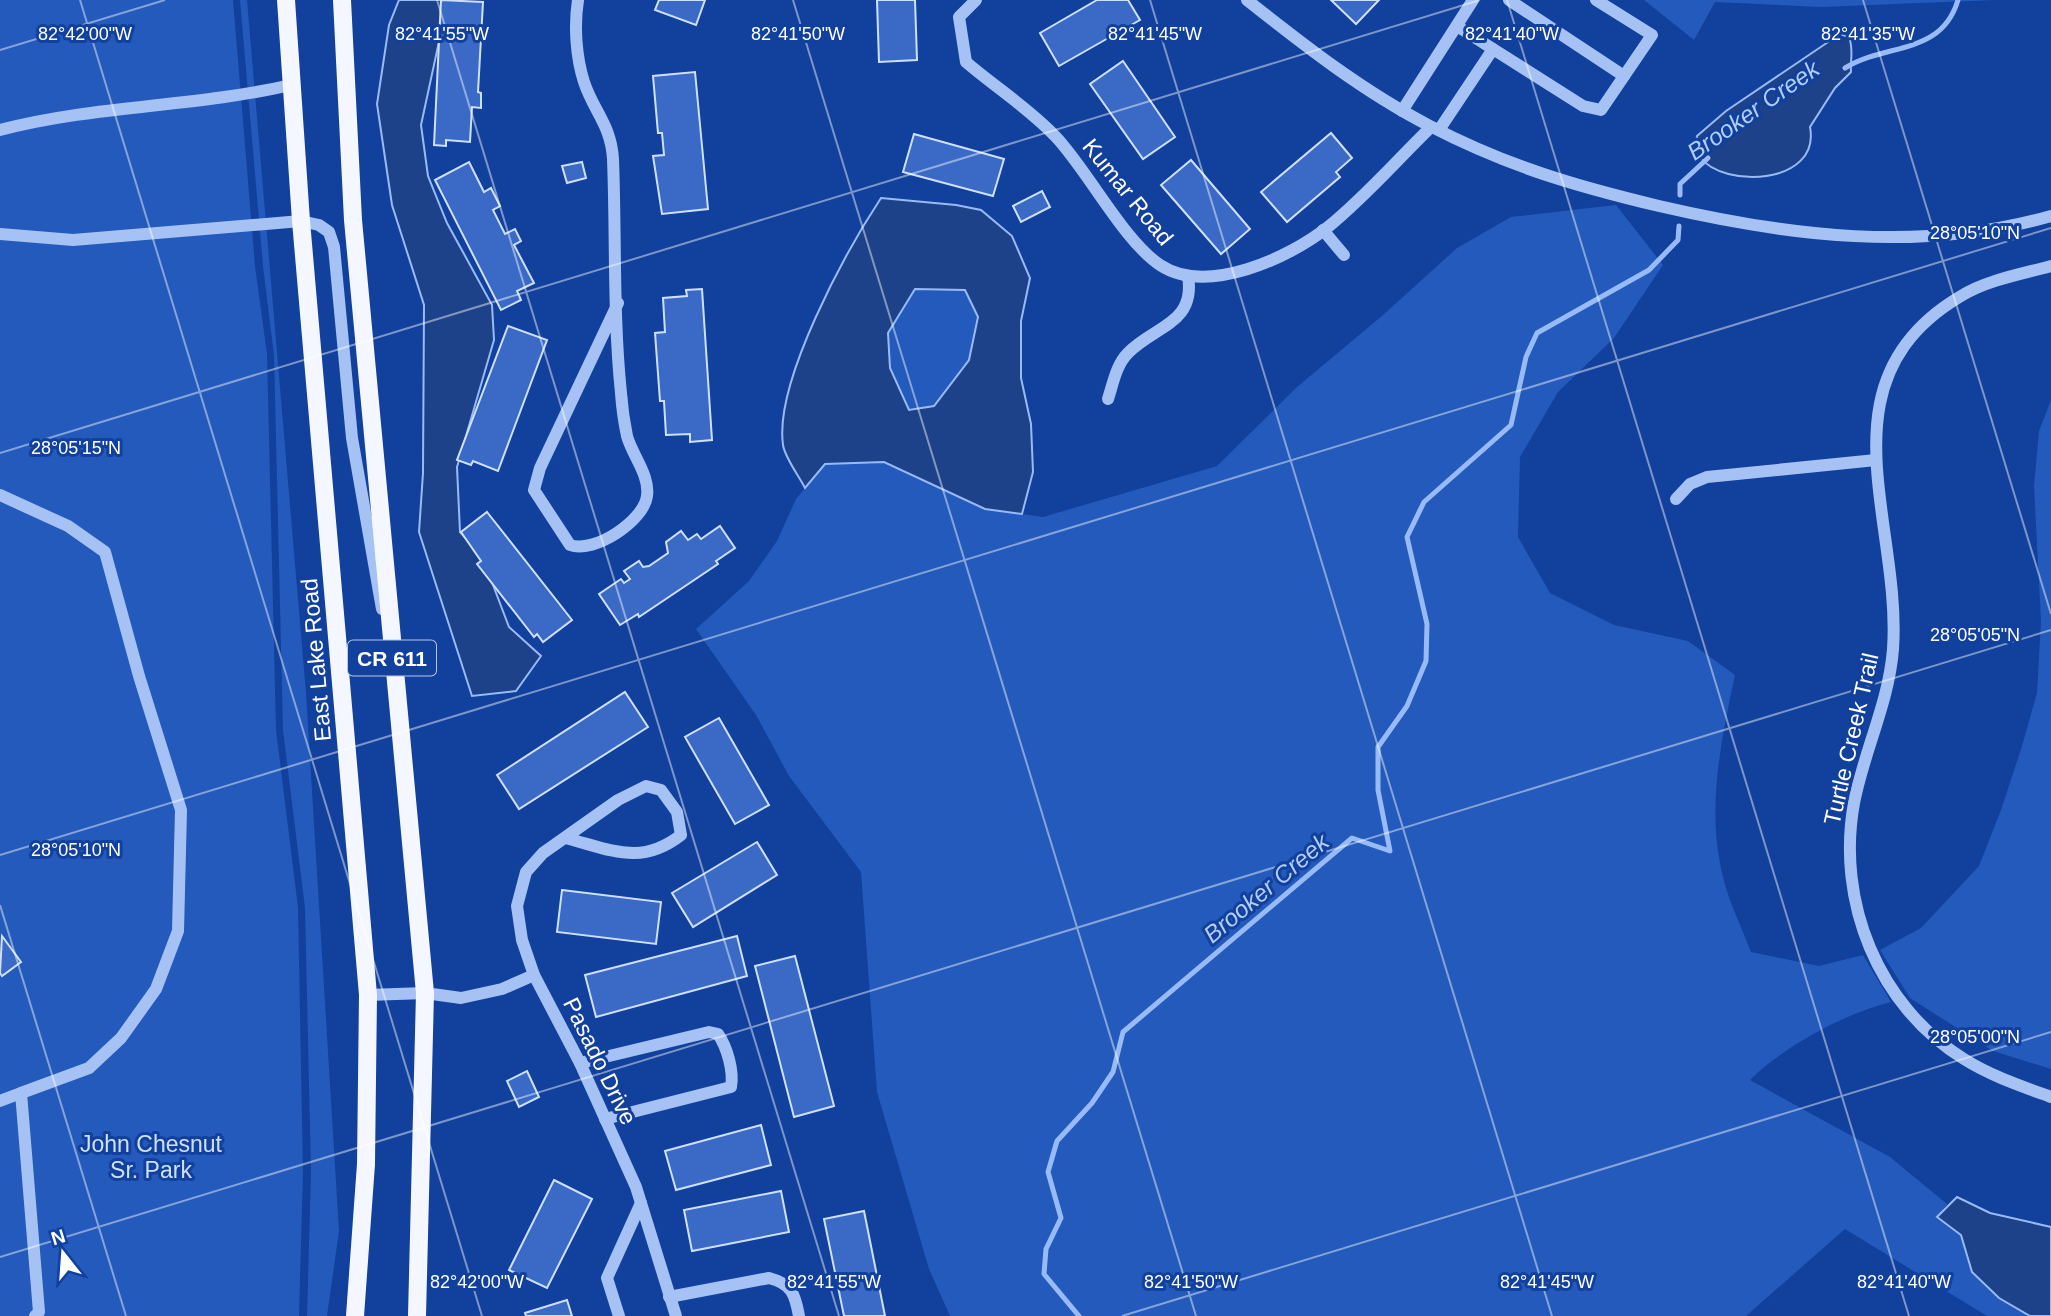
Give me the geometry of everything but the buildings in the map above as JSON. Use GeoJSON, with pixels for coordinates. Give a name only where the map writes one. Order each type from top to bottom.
{"type":"FeatureCollection","features":[{"type":"Feature","properties":{"kind":"main road","name":"East Lake Road"},"geometry":{"type":"LineString","coordinates":[[286,0],[301,221],[368,995],[366,1164],[355,1316]]}},
{"type":"Feature","properties":{"kind":"main road","name":"CR 611"},"geometry":{"type":"LineString","coordinates":[[342,0],[353,220],[393,675],[425,993],[417,1316]]}},
{"type":"Feature","properties":{"kind":"street"},"geometry":{"type":"LineString","coordinates":[[578,0],[578,52],[584,84],[612,138],[618,303],[621,393],[627,436],[642,471],[648,494],[641,514],[596,546],[579,549],[570,545],[534,490],[540,468],[618,303]]}},
{"type":"Feature","properties":{"kind":"street","name":"Kumar Road"},"geometry":{"type":"LineString","coordinates":[[976,0],[959,17],[966,62],[1056,136],[1134,238],[1160,265],[1188,276],[1217,276],[1276,259],[1323,230],[1435,129],[1493,49]]}},
{"type":"Feature","properties":{"kind":"street"},"geometry":{"type":"LineString","coordinates":[[1247,0],[1302,44],[1402,111],[1522,169],[1588,189],[1787,232],[1912,239],[2006,228],[2051,216]]}},
{"type":"Feature","properties":{"kind":"street"},"geometry":{"type":"LineString","coordinates":[[1402,111],[1473,0]]}},
{"type":"Feature","properties":{"kind":"street"},"geometry":{"type":"LineString","coordinates":[[1509,0],[1624,76]]}},
{"type":"Feature","properties":{"kind":"street"},"geometry":{"type":"LineString","coordinates":[[1457,26],[1583,106],[1601,110],[1652,35],[1596,0]]}},
{"type":"Feature","properties":{"kind":"street"},"geometry":{"type":"LineString","coordinates":[[0,130],[51,117],[246,96],[291,85]]}},
{"type":"Feature","properties":{"kind":"street"},"geometry":{"type":"LineString","coordinates":[[0,234],[73,240],[301,221],[319,225],[329,232],[334,247],[352,438],[393,675]]}},
{"type":"Feature","properties":{"kind":"street"},"geometry":{"type":"LineString","coordinates":[[1323,230],[1344,255]]}},
{"type":"Feature","properties":{"kind":"street","name":"Turtle Creek Trail"},"geometry":{"type":"LineString","coordinates":[[2051,265],[1962,295],[1914,335],[1892,368],[1882,397],[1874,436],[1875,460],[1893,599],[1893,650],[1854,805],[1850,863],[1857,911],[1868,945],[1883,975],[1914,1018],[1963,1058],[2005,1081],[2051,1097]]}},
{"type":"Feature","properties":{"kind":"street"},"geometry":{"type":"LineString","coordinates":[[1108,399],[1127,354],[1176,320],[1189,300],[1188,276]]}},
{"type":"Feature","properties":{"kind":"street"},"geometry":{"type":"LineString","coordinates":[[1676,499],[1690,484],[1707,478],[1875,460]]}},
{"type":"Feature","properties":{"kind":"street"},"geometry":{"type":"LineString","coordinates":[[0,495],[68,526],[105,552],[139,676],[181,810],[178,931],[156,989],[121,1038],[89,1068],[0,1101]]}},
{"type":"Feature","properties":{"kind":"street","name":"Pasado Drive"},"geometry":{"type":"LineString","coordinates":[[565,838],[640,856],[666,847],[681,835],[677,812],[661,790],[646,786],[618,800],[543,853],[526,872],[517,906],[522,940],[534,975],[580,1063],[641,1203],[676,1316]]}},
{"type":"Feature","properties":{"kind":"street"},"geometry":{"type":"LineString","coordinates":[[368,995],[425,993],[461,998],[502,989],[534,975]]}},
{"type":"Feature","properties":{"kind":"street"},"geometry":{"type":"LineString","coordinates":[[580,1063],[709,1032],[718,1034],[722,1040],[732,1074],[731,1087],[605,1119]]}},
{"type":"Feature","properties":{"kind":"street"},"geometry":{"type":"LineString","coordinates":[[21,1093],[39,1312],[35,1316]]}},
{"type":"Feature","properties":{"kind":"street"},"geometry":{"type":"LineString","coordinates":[[619,1316],[607,1278],[641,1203]]}},
{"type":"Feature","properties":{"kind":"street"},"geometry":{"type":"LineString","coordinates":[[669,1297],[769,1278],[785,1282],[794,1291],[799,1316]]}},
{"type":"Feature","properties":{"kind":"green space","name":"John Chesnut Sr. Park"},"geometry":{"type":"Polygon","coordinates":[[[0,0],[233,0],[255,266],[267,354],[276,730],[298,907],[303,1172],[299,1316],[0,1316],[0,0]]]}},
{"type":"Feature","properties":{"kind":"green space"},"geometry":{"type":"Polygon","coordinates":[[[240,0],[247,0],[306,693],[339,1231],[327,1316],[307,1316],[311,1172],[305,908],[283,730],[274,355],[263,266],[240,0]]]}},
{"type":"Feature","properties":{"kind":"green space"},"geometry":{"type":"Polygon","coordinates":[[[1644,0],[1995,0],[1821,7],[1715,2],[1694,40],[1644,0]]]}},
{"type":"Feature","properties":{"kind":"green space"},"geometry":{"type":"Polygon","coordinates":[[[1616,205],[1663,265],[1614,338],[1558,392],[1520,457],[1518,537],[1550,593],[1614,625],[1688,641],[1735,675],[1717,775],[1716,826],[1718,852],[1726,886],[1751,952],[1819,966],[1863,955],[1891,1002],[1854,1014],[1816,1033],[1779,1055],[1750,1080],[1890,1157],[1947,1204],[1937,1217],[1961,1235],[1972,1272],[1999,1298],[2030,1316],[1987,1316],[1845,1229],[1746,1316],[950,1316],[929,1269],[877,1092],[861,872],[789,776],[756,715],[696,629],[749,581],[777,541],[796,499],[825,464],[884,462],[985,509],[1043,517],[1217,466],[1297,387],[1457,248],[1511,217],[1616,205]]]}},
{"type":"Feature","properties":{"kind":"green space"},"geometry":{"type":"Polygon","coordinates":[[[915,289],[965,290],[978,317],[969,360],[934,406],[908,410],[890,368],[888,333],[915,289]]]}},
{"type":"Feature","properties":{"kind":"green space"},"geometry":{"type":"Polygon","coordinates":[[[2051,400],[2051,1069],[1993,1051],[1910,998],[1880,950],[1921,928],[1979,866],[2022,746],[2037,693],[2041,621],[2034,486],[2039,431],[2051,400]]]}},
{"type":"Feature","properties":{"kind":"water"},"geometry":{"type":"Polygon","coordinates":[[[399,0],[448,0],[421,125],[428,176],[447,223],[492,305],[494,340],[457,467],[460,532],[482,556],[509,627],[541,656],[516,691],[472,696],[419,532],[423,473],[424,305],[392,205],[377,104],[389,25],[399,0]]]}},
{"type":"Feature","properties":{"kind":"water"},"geometry":{"type":"Polygon","coordinates":[[[1840,34],[1849,37],[1852,50],[1851,72],[1835,88],[1810,127],[1809,146],[1801,161],[1768,176],[1748,177],[1728,174],[1712,167],[1700,157],[1696,145],[1697,136],[1726,111],[1840,34]]]}},
{"type":"Feature","properties":{"kind":"water"},"geometry":{"type":"Polygon","coordinates":[[[881,198],[956,205],[981,210],[1012,236],[1030,278],[1021,321],[1021,378],[1031,424],[1033,472],[1022,514],[985,509],[884,462],[825,464],[805,488],[789,461],[783,445],[783,418],[790,387],[801,353],[832,283],[881,198]],[[915,289],[888,333],[890,368],[909,410],[934,406],[969,360],[978,317],[965,290],[915,289]]]}},
{"type":"Feature","properties":{"kind":"water"},"geometry":{"type":"Polygon","coordinates":[[[1957,1197],[1990,1213],[2051,1227],[2051,1316],[2030,1316],[1999,1298],[1972,1272],[1961,1235],[1937,1217],[1957,1197]]]}},
{"type":"Feature","properties":{"kind":"waterway","name":"Brooker Creek"},"geometry":{"type":"LineString","coordinates":[[1845,68],[1926,39],[1939,31],[1950,18],[1958,0]]}},
{"type":"Feature","properties":{"kind":"waterway","name":"Brooker Creek"},"geometry":{"type":"LineString","coordinates":[[1680,195],[1680,184],[1708,158]]}},
{"type":"Feature","properties":{"kind":"waterway","name":"Brooker Creek"},"geometry":{"type":"LineString","coordinates":[[1079,1316],[1044,1274],[1046,1249],[1061,1218],[1048,1172],[1057,1141],[1092,1103],[1113,1072],[1123,1032],[1352,838],[1390,851],[1378,790],[1378,747],[1407,706],[1426,661],[1427,624],[1407,537],[1424,502],[1511,425],[1526,357],[1537,333],[1649,270],[1678,240],[1679,226]]}}]}
